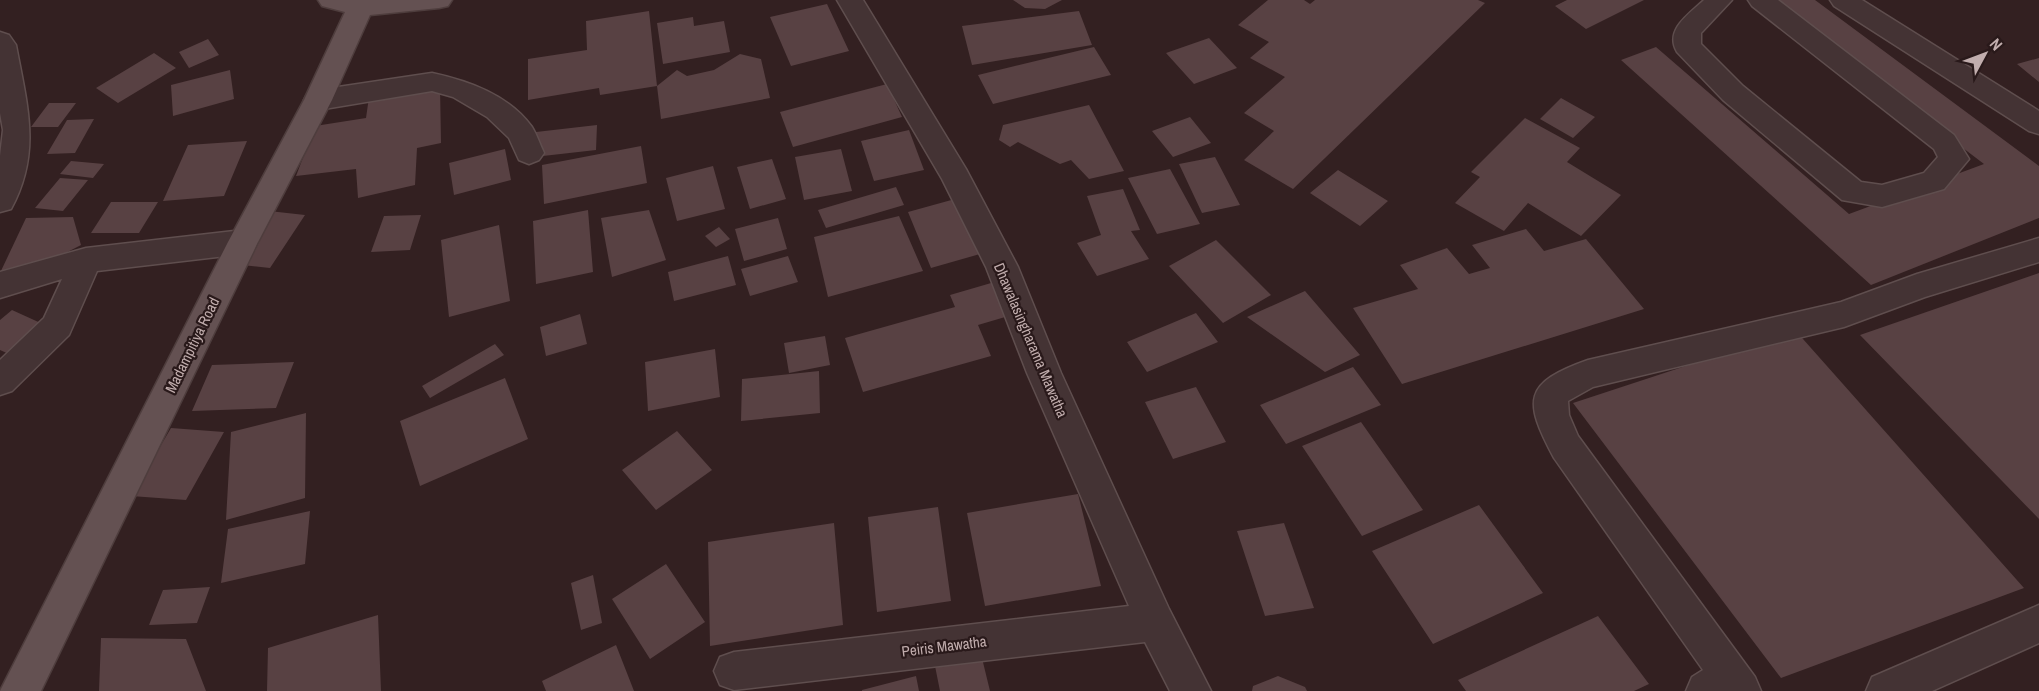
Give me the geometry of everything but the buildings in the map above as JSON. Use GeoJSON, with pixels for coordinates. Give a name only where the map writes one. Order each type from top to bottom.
{"type":"FeatureCollection","features":[{"type":"Feature","properties":{"kind":"main road"},"geometry":{"type":"LineString","coordinates":[[351,2],[439,0]]}},
{"type":"Feature","properties":{"kind":"main road","name":"Madampitiya Road"},"geometry":{"type":"LineString","coordinates":[[20,691],[243,242],[318,100],[351,2]]}},
{"type":"Feature","properties":{"kind":"street","name":"Dhawalasingharama Mawatha"},"geometry":{"type":"LineString","coordinates":[[850,0],[956,177],[1002,267],[1044,373],[1155,622],[1191,691]]}},
{"type":"Feature","properties":{"kind":"street"},"geometry":{"type":"LineString","coordinates":[[1719,0],[1688,30],[1687,46],[1733,93],[1853,192],[1881,196],[1934,181],[1954,159],[1944,142],[1761,0]]}},
{"type":"Feature","properties":{"kind":"street"},"geometry":{"type":"LineString","coordinates":[[1843,0],[2039,124]]}},
{"type":"Feature","properties":{"kind":"street"},"geometry":{"type":"LineString","coordinates":[[0,40],[3,45],[17,130],[16,152],[0,201]]}},
{"type":"Feature","properties":{"kind":"street"},"geometry":{"type":"LineString","coordinates":[[318,100],[432,82],[462,89],[497,110],[521,133],[530,153]]}},
{"type":"Feature","properties":{"kind":"street"},"geometry":{"type":"LineString","coordinates":[[0,285],[86,260],[243,242]]}},
{"type":"Feature","properties":{"kind":"street"},"geometry":{"type":"LineString","coordinates":[[1726,686],[1566,447],[1551,418],[1551,401],[1558,387],[1588,374],[1844,314],[1917,287],[2039,250]]}},
{"type":"Feature","properties":{"kind":"street"},"geometry":{"type":"LineString","coordinates":[[0,381],[57,326],[86,260]]}},
{"type":"Feature","properties":{"kind":"street","name":"Peiris Mawatha"},"geometry":{"type":"LineString","coordinates":[[734,671],[1155,622]]}},
{"type":"Feature","properties":{"kind":"street"},"geometry":{"type":"LineString","coordinates":[[1886,691],[2039,624]]}}]}
